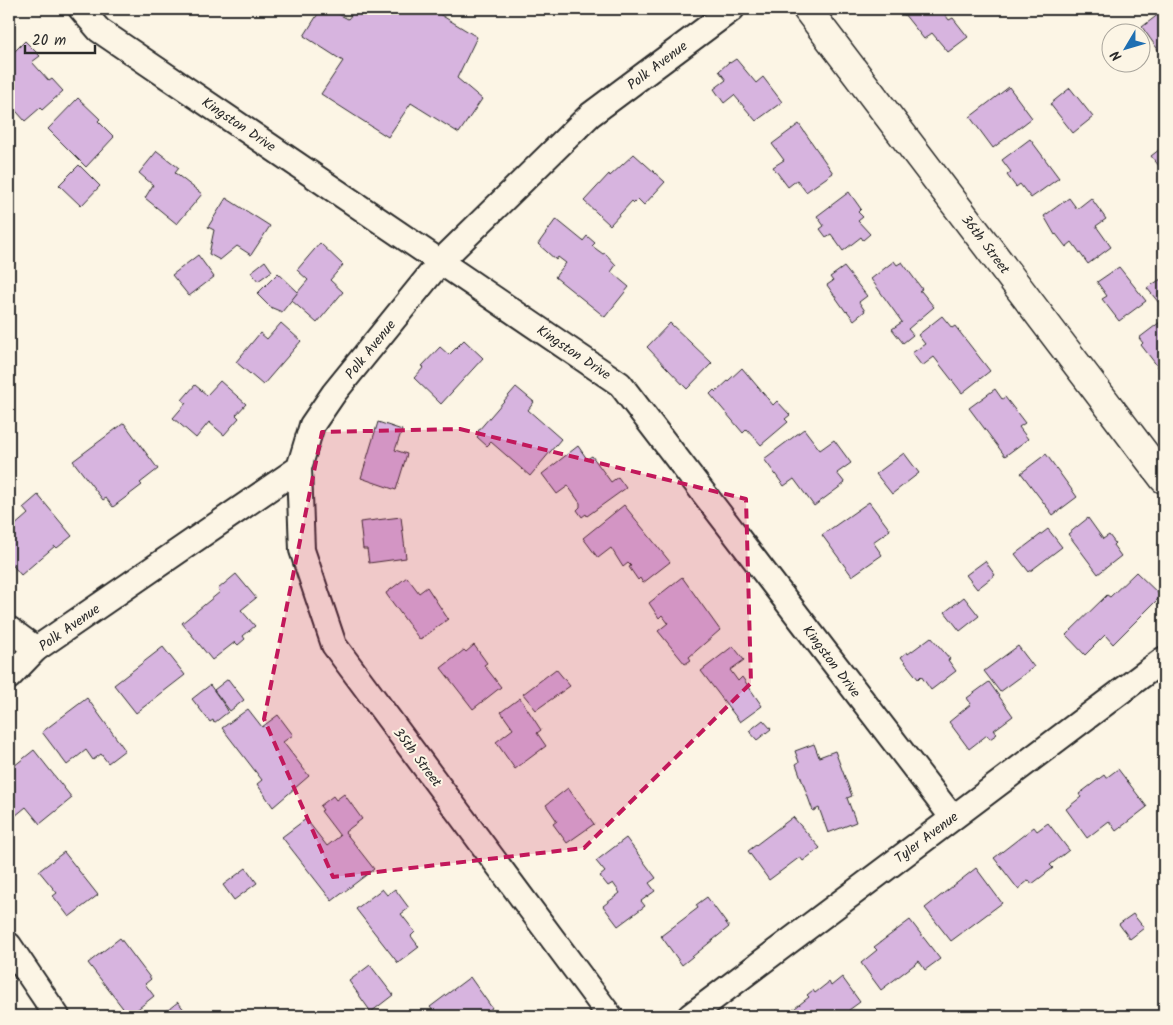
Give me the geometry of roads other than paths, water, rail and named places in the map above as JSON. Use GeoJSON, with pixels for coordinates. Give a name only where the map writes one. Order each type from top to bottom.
{"type":"FeatureCollection","features":[{"type":"Feature","properties":{"kind":"street","name":"Kingston Drive"},"geometry":{"type":"LineString","coordinates":[[81,9],[99,30],[620,384],[952,817]]}},
{"type":"Feature","properties":{"kind":"street","name":"Polk Avenue"},"geometry":{"type":"LineString","coordinates":[[9,677],[36,649],[299,468],[312,425],[334,393],[441,261],[590,115],[732,9]]}},
{"type":"Feature","properties":{"kind":"street","name":"36th Street"},"geometry":{"type":"LineString","coordinates":[[808,9],[1164,479]]}},
{"type":"Feature","properties":{"kind":"street","name":"35th Street"},"geometry":{"type":"LineString","coordinates":[[299,468],[302,550],[334,644],[610,1016]]}},
{"type":"Feature","properties":{"kind":"street"},"geometry":{"type":"LineString","coordinates":[[9,629],[36,649]]}},
{"type":"Feature","properties":{"kind":"street","name":"Tyler Avenue"},"geometry":{"type":"LineString","coordinates":[[690,1016],[1164,659]]}},
{"type":"Feature","properties":{"kind":"street"},"geometry":{"type":"LineString","coordinates":[[9,945],[57,1016]]}}]}
